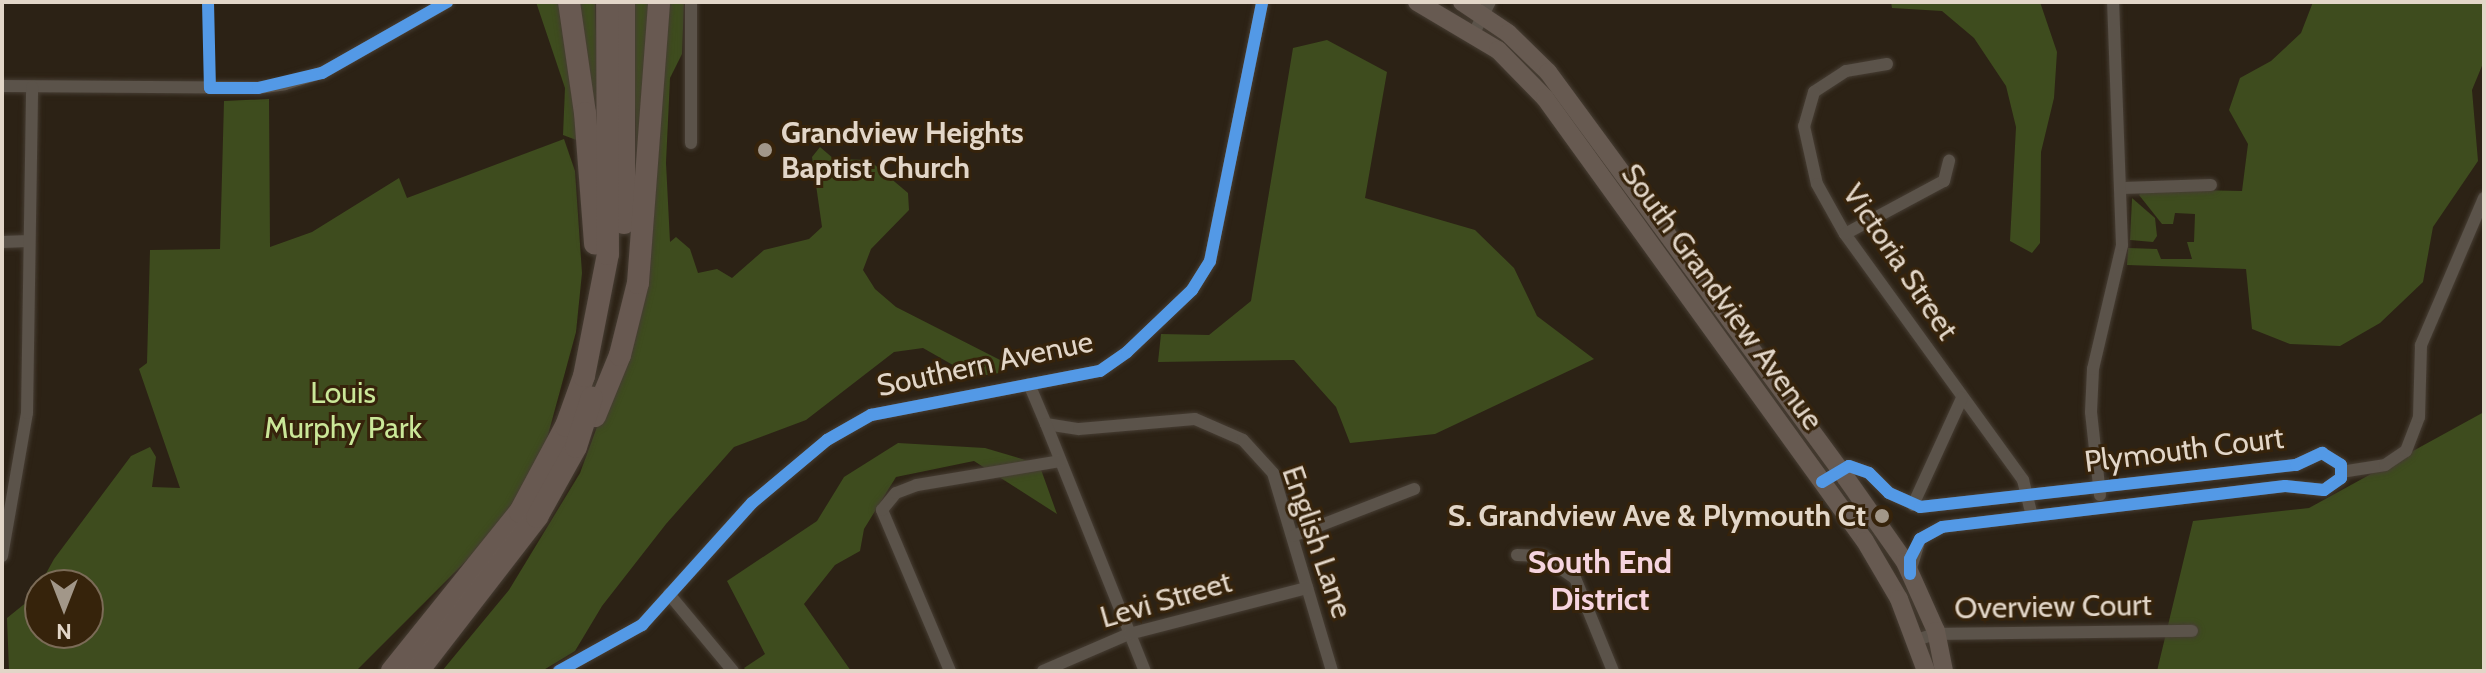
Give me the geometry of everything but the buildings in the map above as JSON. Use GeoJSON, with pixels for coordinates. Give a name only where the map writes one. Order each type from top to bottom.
{"type":"FeatureCollection","features":[{"type":"Feature","properties":{"kind":"highway"},"geometry":{"type":"LineString","coordinates":[[566,426],[589,315],[595,234],[569,2]]}},
{"type":"Feature","properties":{"kind":"highway"},"geometry":{"type":"LineString","coordinates":[[392,671],[448,606],[520,512],[566,426],[593,344],[607,265],[607,2]]}},
{"type":"Feature","properties":{"kind":"highway"},"geometry":{"type":"LineString","coordinates":[[420,671],[522,539],[576,447],[609,340],[621,276],[624,2]]}},
{"type":"Feature","properties":{"kind":"highway"},"geometry":{"type":"LineString","coordinates":[[576,447],[584,441],[611,378],[636,295],[647,214],[659,2]]}},
{"type":"Feature","properties":{"kind":"highway"},"geometry":{"type":"LineString","coordinates":[[376,671],[448,606]]}},
{"type":"Feature","properties":{"kind":"main road","name":"South Grandview Avenue"},"geometry":{"type":"LineString","coordinates":[[1417,2],[1474,33],[1545,98],[1603,164],[1842,469],[1908,565],[1936,634],[1944,671]]}},
{"type":"Feature","properties":{"kind":"main road","name":"South Grandview Avenue"},"geometry":{"type":"LineString","coordinates":[[1462,2],[1487,9],[1548,72],[1603,164],[1884,572],[1916,640],[1926,671]]}},
{"type":"Feature","properties":{"kind":"street"},"geometry":{"type":"LineString","coordinates":[[2,86],[258,88],[285,84],[322,73],[447,2]]}},
{"type":"Feature","properties":{"kind":"street"},"geometry":{"type":"LineString","coordinates":[[691,2],[691,143]]}},
{"type":"Feature","properties":{"kind":"street","name":"Southern Avenue"},"geometry":{"type":"LineString","coordinates":[[559,671],[642,625],[752,503],[838,434],[871,415],[1100,371],[1192,290],[1210,261],[1262,2]]}},
{"type":"Feature","properties":{"kind":"street"},"geometry":{"type":"LineString","coordinates":[[2101,507],[2093,369],[2121,257],[2123,188],[2113,2]]}},
{"type":"Feature","properties":{"kind":"street"},"geometry":{"type":"LineString","coordinates":[[1474,33],[1487,9]]}},
{"type":"Feature","properties":{"kind":"street","name":"Victoria Street"},"geometry":{"type":"LineString","coordinates":[[1887,64],[1846,71],[1824,82],[1805,113],[1817,184],[1845,234],[2023,480],[2030,494],[2032,515]]}},
{"type":"Feature","properties":{"kind":"street"},"geometry":{"type":"LineString","coordinates":[[2,556],[27,413],[32,87]]}},
{"type":"Feature","properties":{"kind":"street"},"geometry":{"type":"LineString","coordinates":[[1845,234],[1944,181],[1949,161]]}},
{"type":"Feature","properties":{"kind":"street"},"geometry":{"type":"LineString","coordinates":[[2123,188],[2211,185]]}},
{"type":"Feature","properties":{"kind":"street","name":"Plymouth Court"},"geometry":{"type":"LineString","coordinates":[[2341,472],[2385,465],[2406,451],[2419,417],[2421,345],[2484,198]]}},
{"type":"Feature","properties":{"kind":"street"},"geometry":{"type":"LineString","coordinates":[[2,242],[29,241]]}},
{"type":"Feature","properties":{"kind":"street"},"geometry":{"type":"LineString","coordinates":[[1029,384],[1145,671]]}},
{"type":"Feature","properties":{"kind":"street"},"geometry":{"type":"LineString","coordinates":[[1822,482],[1842,469],[1869,473],[1889,493],[1913,505],[1962,398]]}},
{"type":"Feature","properties":{"kind":"street","name":"English Lane"},"geometry":{"type":"LineString","coordinates":[[1046,424],[1079,429],[1195,419],[1243,440],[1273,473],[1332,671]]}},
{"type":"Feature","properties":{"kind":"street","name":"Plymouth Court"},"geometry":{"type":"LineString","coordinates":[[1908,565],[1929,531],[2032,515],[2285,486],[2324,490],[2336,484],[2341,472],[2336,459],[2322,453],[2296,465],[1913,505]]}},
{"type":"Feature","properties":{"kind":"street"},"geometry":{"type":"LineString","coordinates":[[950,671],[882,510],[896,493],[917,485],[1060,461]]}},
{"type":"Feature","properties":{"kind":"street"},"geometry":{"type":"LineString","coordinates":[[2023,480],[2053,492]]}},
{"type":"Feature","properties":{"kind":"street"},"geometry":{"type":"LineString","coordinates":[[1293,536],[1414,489]]}},
{"type":"Feature","properties":{"kind":"street"},"geometry":{"type":"LineString","coordinates":[[1961,502],[1965,524]]}},
{"type":"Feature","properties":{"kind":"street"},"geometry":{"type":"LineString","coordinates":[[1517,555],[1543,556],[1575,578],[1613,671]]}},
{"type":"Feature","properties":{"kind":"street"},"geometry":{"type":"LineString","coordinates":[[1884,572],[1908,565]]}},
{"type":"Feature","properties":{"kind":"street","name":"Levi Street"},"geometry":{"type":"LineString","coordinates":[[1043,671],[1129,634],[1307,588]]}},
{"type":"Feature","properties":{"kind":"street"},"geometry":{"type":"LineString","coordinates":[[669,594],[733,671]]}},
{"type":"Feature","properties":{"kind":"street","name":"Overview Court"},"geometry":{"type":"LineString","coordinates":[[1916,640],[1936,634],[2192,631]]}},
{"type":"Feature","properties":{"kind":"green space"},"geometry":{"type":"Polygon","coordinates":[[[536,2],[563,2],[579,141],[563,135],[565,88],[536,2]]]}},
{"type":"Feature","properties":{"kind":"green space"},"geometry":{"type":"Polygon","coordinates":[[[578,2],[595,2],[600,172],[578,2]]]}},
{"type":"Feature","properties":{"kind":"green space"},"geometry":{"type":"Polygon","coordinates":[[[631,2],[654,2],[639,223],[635,103],[631,2]]]}},
{"type":"Feature","properties":{"kind":"green space"},"geometry":{"type":"Polygon","coordinates":[[[669,2],[684,2],[682,54],[670,78],[666,163],[670,242],[676,237],[690,249],[698,273],[717,269],[732,278],[764,250],[809,239],[822,227],[812,157],[820,147],[834,159],[869,160],[908,193],[909,210],[871,249],[863,270],[875,289],[896,307],[1004,362],[1006,372],[974,377],[923,348],[894,352],[806,420],[734,447],[666,524],[602,606],[575,651],[542,671],[442,671],[509,590],[580,473],[649,285],[669,2]]]}},
{"type":"Feature","properties":{"kind":"green space"},"geometry":{"type":"Polygon","coordinates":[[[1891,2],[2040,2],[2057,52],[2054,98],[2041,152],[2040,243],[2032,253],[2010,241],[2016,127],[2006,86],[1974,38],[1942,11],[1892,8],[1891,2]]]}},
{"type":"Feature","properties":{"kind":"green space"},"geometry":{"type":"Polygon","coordinates":[[[2313,2],[2484,2],[2484,61],[2472,90],[2478,161],[2433,227],[2423,282],[2380,323],[2340,346],[2290,344],[2252,329],[2246,269],[2127,265],[2128,248],[2157,249],[2161,259],[2192,259],[2187,242],[2194,242],[2195,214],[2175,213],[2173,224],[2162,224],[2139,195],[2144,189],[2242,191],[2248,144],[2229,110],[2240,78],[2271,61],[2301,33],[2313,2]]]}},
{"type":"Feature","properties":{"kind":"green space"},"geometry":{"type":"Polygon","coordinates":[[[1327,40],[1387,72],[1365,198],[1475,230],[1514,268],[1537,316],[1594,359],[1435,434],[1350,443],[1336,407],[1294,360],[1158,362],[1161,334],[1209,335],[1251,301],[1293,48],[1327,40]]]}},
{"type":"Feature","properties":{"kind":"green space","name":"Louis Murphy Park"},"geometry":{"type":"Polygon","coordinates":[[[269,99],[270,247],[312,232],[399,178],[407,198],[564,139],[575,171],[582,273],[576,332],[545,446],[514,505],[483,544],[356,671],[9,671],[7,618],[24,604],[24,649],[104,649],[104,569],[48,569],[131,456],[150,447],[156,457],[152,487],[180,488],[139,369],[147,363],[150,250],[220,249],[224,101],[269,99]]]}},
{"type":"Feature","properties":{"kind":"green space"},"geometry":{"type":"Polygon","coordinates":[[[2132,198],[2155,218],[2157,236],[2153,242],[2130,240],[2132,198]]]}},
{"type":"Feature","properties":{"kind":"green space"},"geometry":{"type":"Polygon","coordinates":[[[2484,412],[2484,671],[2157,671],[2193,521],[2309,508],[2484,412]]]}},
{"type":"Feature","properties":{"kind":"green space"},"geometry":{"type":"Polygon","coordinates":[[[898,443],[985,448],[1039,464],[1057,514],[974,461],[896,477],[864,529],[860,551],[835,565],[804,604],[851,671],[747,671],[744,668],[765,654],[727,581],[817,521],[844,477],[898,443]]]}},
{"type":"Feature","properties":{"kind":"cycle path"},"geometry":{"type":"LineString","coordinates":[[208,2],[210,88],[258,88],[322,73],[447,2]]}},
{"type":"Feature","properties":{"kind":"cycle path"},"geometry":{"type":"LineString","coordinates":[[559,671],[642,625],[752,503],[827,440],[871,415],[1100,371],[1127,352],[1192,290],[1210,261],[1262,2]]}},
{"type":"Feature","properties":{"kind":"cycle path"},"geometry":{"type":"LineString","coordinates":[[1822,482],[1849,466],[1869,473],[1889,493],[1920,507],[2296,465],[2322,453],[2341,465],[2341,478],[2324,490],[2285,486],[1942,527],[1920,539],[1910,559],[1910,574]]}},
{"type":"Feature","properties":{"kind":"place","name":"Grandview Heights Baptist Church"},"geometry":{"type":"Point","coordinates":[765,150]}},
{"type":"Feature","properties":{"kind":"place","name":"S. Grandview Ave & Plymouth Ct"},"geometry":{"type":"Point","coordinates":[1882,516]}},
{"type":"Feature","properties":{"kind":"district","name":"South End District"},"geometry":{"type":"Point","coordinates":[1600,582]}}]}
